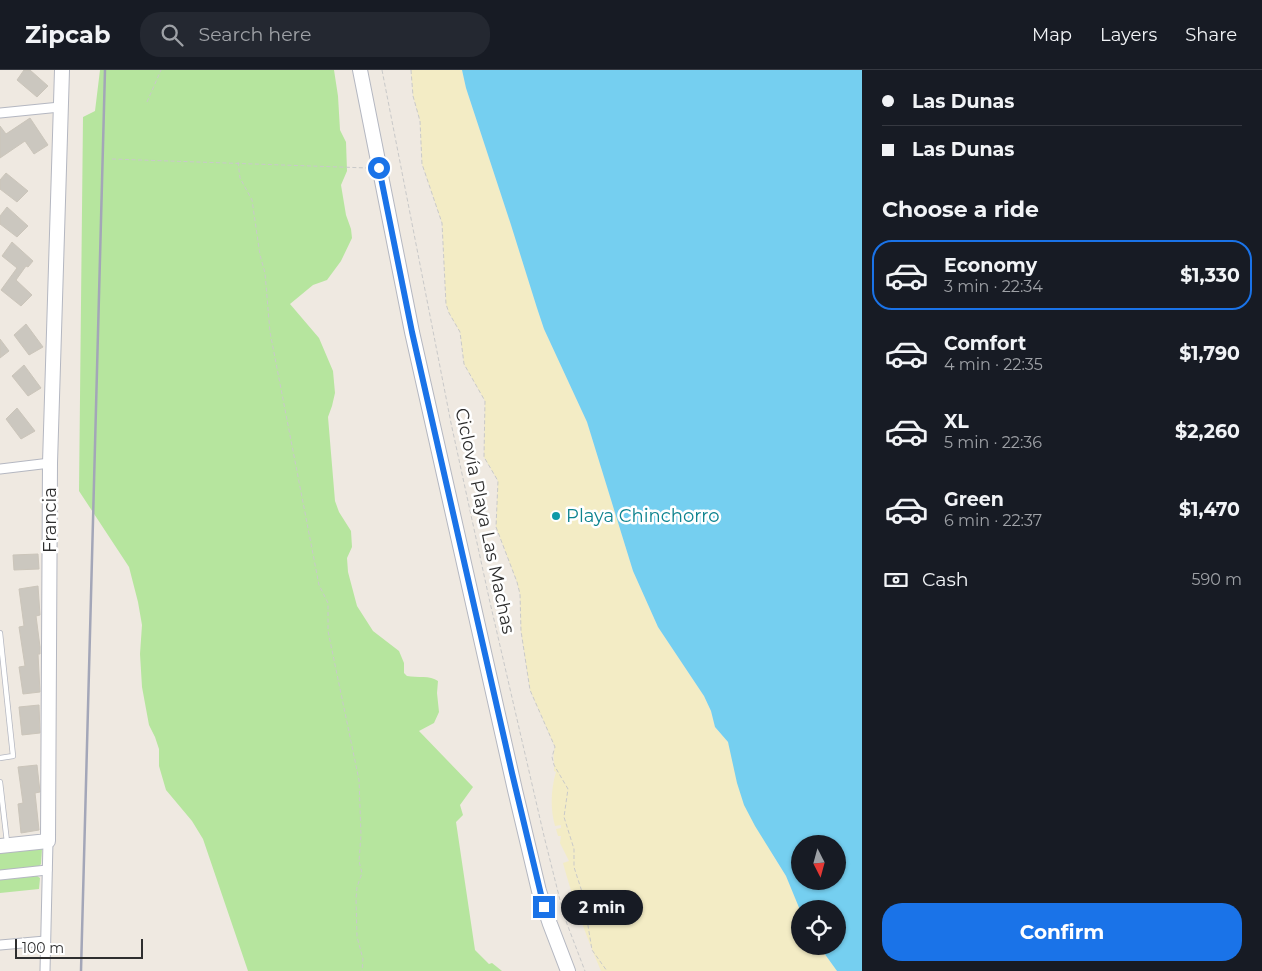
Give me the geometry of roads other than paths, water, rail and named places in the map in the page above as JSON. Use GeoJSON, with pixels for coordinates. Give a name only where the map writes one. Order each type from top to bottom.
{"type":"FeatureCollection","features":[{"type":"Feature","properties":{"kind":"main road","name":"Francia"},"geometry":{"type":"LineString","coordinates":[[48,841],[50,463],[62,70]]}},
{"type":"Feature","properties":{"kind":"main road"},"geometry":{"type":"LineString","coordinates":[[360,70],[412,332],[539,891],[568,971]]}},
{"type":"Feature","properties":{"kind":"main road"},"geometry":{"type":"LineString","coordinates":[[4,845],[48,841]]}},
{"type":"Feature","properties":{"kind":"street"},"geometry":{"type":"LineString","coordinates":[[0,113],[60,107]]}},
{"type":"Feature","properties":{"kind":"street"},"geometry":{"type":"LineString","coordinates":[[0,469],[50,463]]}},
{"type":"Feature","properties":{"kind":"street","name":"Francia"},"geometry":{"type":"LineString","coordinates":[[45,971],[48,841]]}},
{"type":"Feature","properties":{"kind":"street"},"geometry":{"type":"LineString","coordinates":[[0,875],[47,870]]}},
{"type":"Feature","properties":{"kind":"street"},"geometry":{"type":"LineString","coordinates":[[0,945],[46,941]]}},
{"type":"Feature","properties":{"kind":"lane"},"geometry":{"type":"LineString","coordinates":[[0,633],[13,756],[0,758]]}},
{"type":"Feature","properties":{"kind":"lane"},"geometry":{"type":"LineString","coordinates":[[0,782],[4,845]]}},
{"type":"Feature","properties":{"kind":"water"},"geometry":{"type":"Polygon","coordinates":[[[462,70],[862,70],[862,971],[837,971],[825,955],[846,955],[846,900],[796,900],[792,890],[846,890],[846,835],[791,835],[791,888],[786,876],[744,805],[728,742],[715,727],[711,711],[704,696],[658,627],[633,571],[587,422],[544,329],[466,88],[462,70]]]}},
{"type":"Feature","properties":{"kind":"railway"},"geometry":{"type":"LineString","coordinates":[[81,971],[105,70]]}},
{"type":"Feature","properties":{"kind":"place","name":"Playa Chinchorro"},"geometry":{"type":"Point","coordinates":[556,516]}}]}
